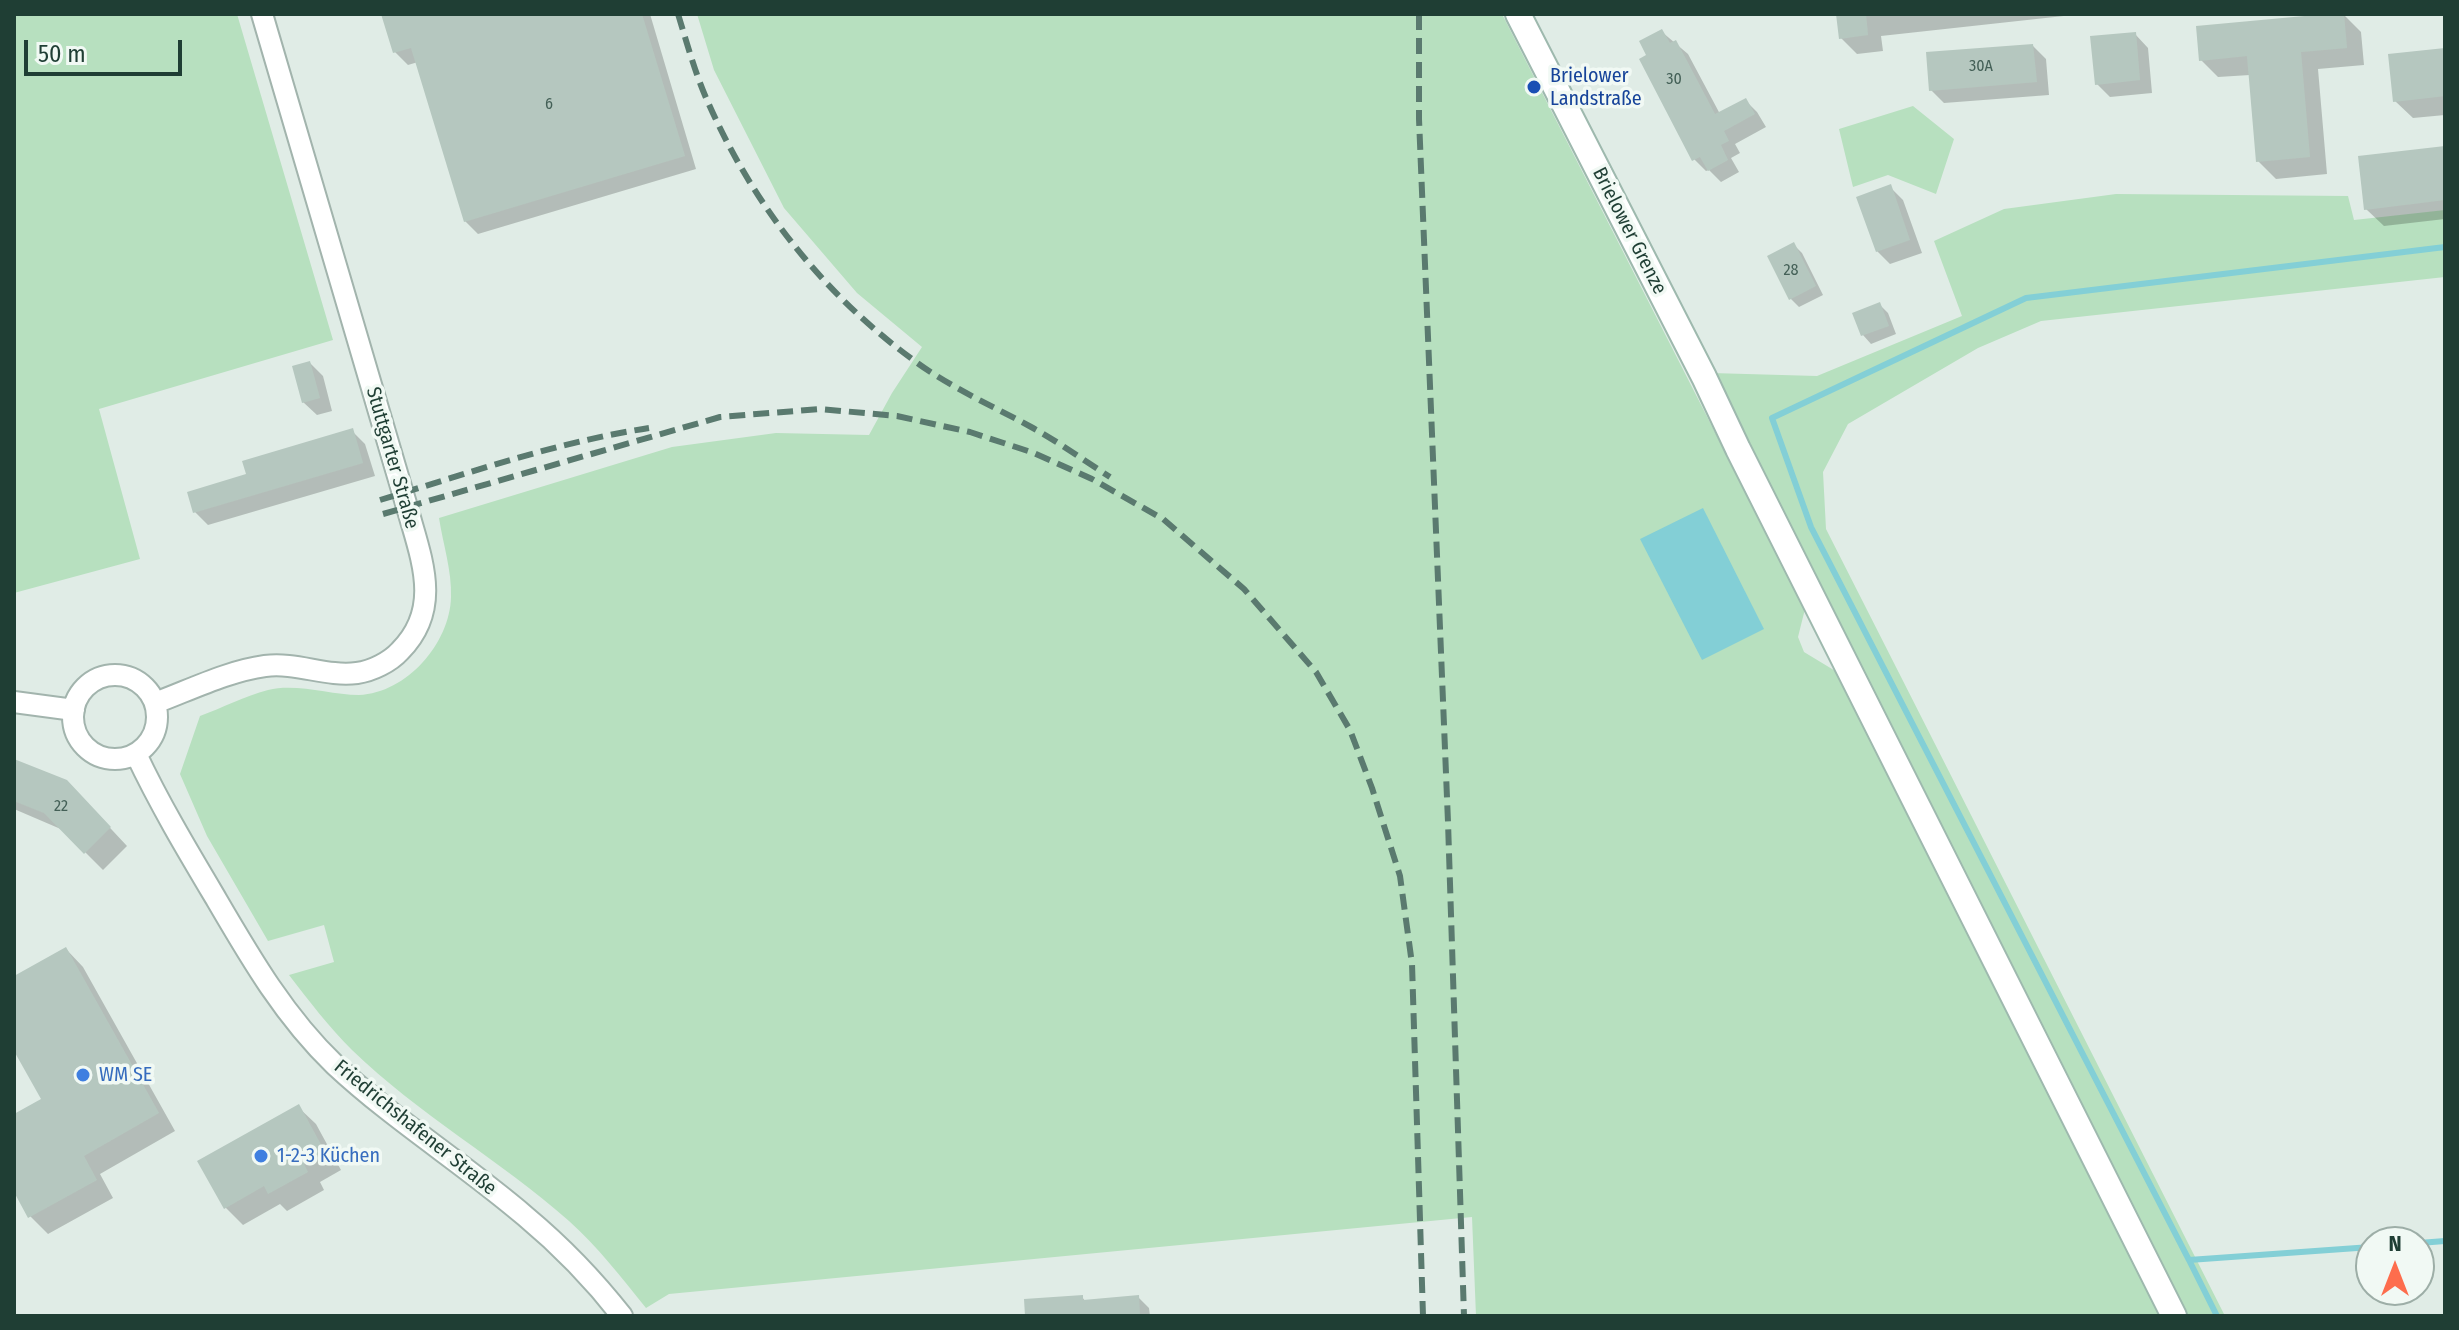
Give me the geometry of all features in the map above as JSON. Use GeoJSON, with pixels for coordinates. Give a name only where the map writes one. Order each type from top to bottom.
{"type":"FeatureCollection","features":[{"type":"Feature","properties":{"kind":"main road","name":"Brielower Grenze"},"geometry":{"type":"LineString","coordinates":[[1518,14],[1704,377],[2174,1316]]}},
{"type":"Feature","properties":{"kind":"street","name":"Stuttgarter Straße"},"geometry":{"type":"LineString","coordinates":[[155,703],[265,666],[358,673],[396,656],[412,639],[425,608],[425,572],[262,14]]}},
{"type":"Feature","properties":{"kind":"street"},"geometry":{"type":"LineString","coordinates":[[112,676],[138,682],[155,703],[155,732],[147,745],[136,754],[113,759],[102,757],[91,752],[77,733],[74,710],[78,697],[98,679],[112,676]]}},
{"type":"Feature","properties":{"kind":"street"},"geometry":{"type":"LineString","coordinates":[[14,702],[74,710]]}},
{"type":"Feature","properties":{"kind":"street","name":"Friedrichshafener Straße"},"geometry":{"type":"LineString","coordinates":[[136,754],[183,842],[256,966],[295,1023],[381,1106],[534,1224],[572,1259],[622,1316]]}},
{"type":"Feature","properties":{"kind":"green space"},"geometry":{"type":"Polygon","coordinates":[[[14,14],[237,14],[333,340],[99,409],[140,559],[14,593],[14,14]]]}},
{"type":"Feature","properties":{"kind":"green space"},"geometry":{"type":"Polygon","coordinates":[[[697,14],[1502,14],[1805,609],[1798,637],[1804,652],[1837,672],[2161,1316],[1476,1316],[1472,1217],[669,1294],[646,1308],[600,1252],[569,1221],[377,1073],[335,1032],[289,975],[334,962],[324,925],[268,941],[207,836],[180,774],[200,716],[268,690],[290,688],[359,695],[377,692],[409,675],[434,648],[449,614],[450,577],[439,518],[672,447],[776,433],[869,435],[922,347],[857,293],[784,208],[714,70],[697,14]]]}},
{"type":"Feature","properties":{"kind":"green space"},"geometry":{"type":"Polygon","coordinates":[[[1913,106],[1954,139],[1936,194],[1888,175],[1853,187],[1839,129],[1913,106]]]}},
{"type":"Feature","properties":{"kind":"green space"},"geometry":{"type":"Polygon","coordinates":[[[2116,194],[2348,196],[2354,220],[2445,210],[2445,277],[2041,321],[1978,348],[1848,424],[1823,472],[1826,529],[2225,1316],[2188,1316],[1711,373],[1817,376],[1962,316],[1934,241],[2004,209],[2116,194]]]}},
{"type":"Feature","properties":{"kind":"water"},"geometry":{"type":"Polygon","coordinates":[[[1703,508],[1764,629],[1702,660],[1640,539],[1703,508]]]}},
{"type":"Feature","properties":{"kind":"building"},"geometry":{"type":"Polygon","coordinates":[[[381,14],[642,14],[685,156],[464,222],[411,48],[393,53],[381,14]]]}},
{"type":"Feature","properties":{"kind":"building"},"geometry":{"type":"Polygon","coordinates":[[[1836,14],[1866,14],[1868,35],[1839,39],[1836,14]]]}},
{"type":"Feature","properties":{"kind":"building"},"geometry":{"type":"Polygon","coordinates":[[[2344,14],[2347,48],[2301,52],[2310,157],[2256,162],[2247,56],[2199,61],[2196,26],[2344,14]]]}},
{"type":"Feature","properties":{"kind":"building"},"geometry":{"type":"Polygon","coordinates":[[[1662,29],[1670,43],[1676,40],[1715,114],[1746,98],[1755,114],[1724,131],[1729,141],[1721,145],[1728,160],[1708,171],[1700,157],[1692,161],[1639,59],[1646,55],[1639,41],[1662,29]]]}},
{"type":"Feature","properties":{"kind":"building"},"geometry":{"type":"Polygon","coordinates":[[[2136,32],[2140,80],[2095,85],[2090,36],[2136,32]]]}},
{"type":"Feature","properties":{"kind":"building"},"geometry":{"type":"Polygon","coordinates":[[[2033,44],[2037,82],[1929,91],[1926,52],[2033,44]]]}},
{"type":"Feature","properties":{"kind":"building"},"geometry":{"type":"Polygon","coordinates":[[[2445,48],[2445,96],[2393,102],[2388,54],[2445,48]]]}},
{"type":"Feature","properties":{"kind":"building"},"geometry":{"type":"Polygon","coordinates":[[[2445,146],[2445,200],[2364,210],[2358,156],[2445,146]]]}},
{"type":"Feature","properties":{"kind":"building"},"geometry":{"type":"Polygon","coordinates":[[[1891,184],[1910,240],[1876,252],[1856,197],[1891,184]]]}},
{"type":"Feature","properties":{"kind":"building"},"geometry":{"type":"Polygon","coordinates":[[[1794,242],[1816,286],[1789,300],[1767,256],[1794,242]]]}},
{"type":"Feature","properties":{"kind":"building"},"geometry":{"type":"Polygon","coordinates":[[[1880,302],[1889,326],[1861,336],[1852,313],[1880,302]]]}},
{"type":"Feature","properties":{"kind":"building"},"geometry":{"type":"Polygon","coordinates":[[[310,361],[320,398],[302,403],[292,366],[310,361]]]}},
{"type":"Feature","properties":{"kind":"building"},"geometry":{"type":"Polygon","coordinates":[[[353,428],[363,463],[193,513],[187,492],[246,474],[242,461],[353,428]]]}},
{"type":"Feature","properties":{"kind":"building"},"geometry":{"type":"Polygon","coordinates":[[[14,759],[67,780],[111,827],[84,854],[44,813],[14,801],[14,759]]]}},
{"type":"Feature","properties":{"kind":"building","name":"WM SE"},"geometry":{"type":"Polygon","coordinates":[[[66,947],[159,1113],[84,1156],[97,1180],[28,1218],[14,1192],[14,1114],[41,1099],[14,1051],[14,976],[66,947]]]}},
{"type":"Feature","properties":{"kind":"building","name":"1-2-3 Küchen"},"geometry":{"type":"Polygon","coordinates":[[[299,1104],[325,1152],[304,1164],[308,1172],[268,1194],[264,1186],[224,1209],[197,1161],[299,1104]]]}},
{"type":"Feature","properties":{"kind":"building"},"geometry":{"type":"Polygon","coordinates":[[[1083,1295],[1083,1300],[1139,1295],[1140,1316],[1025,1316],[1024,1299],[1083,1295]]]}},
{"type":"Feature","properties":{"kind":"waterway"},"geometry":{"type":"LineString","coordinates":[[2355,1248],[2189,1260],[1811,527],[1772,418],[2026,298],[2445,247]]}},
{"type":"Feature","properties":{"kind":"waterway"},"geometry":{"type":"LineString","coordinates":[[2435,1242],[2445,1241]]}},
{"type":"Feature","properties":{"kind":"waterway"},"geometry":{"type":"LineString","coordinates":[[2189,1260],[2217,1316]]}},
{"type":"Feature","properties":{"kind":"railway"},"geometry":{"type":"LineString","coordinates":[[678,14],[699,79],[725,138],[768,210],[819,275],[879,333],[926,369],[1043,434],[1110,477]]}},
{"type":"Feature","properties":{"kind":"railway"},"geometry":{"type":"LineString","coordinates":[[1419,14],[1419,119],[1448,822],[1464,1316]]}},
{"type":"Feature","properties":{"kind":"railway"},"geometry":{"type":"LineString","coordinates":[[383,514],[720,417],[820,409],[897,416],[970,432],[1034,453],[1092,479],[1163,519],[1244,589],[1316,672],[1350,730],[1372,788],[1400,876],[1412,964],[1423,1316]]}},
{"type":"Feature","properties":{"kind":"railway"},"geometry":{"type":"LineString","coordinates":[[380,500],[547,450],[649,428]]}},
{"type":"Feature","properties":{"kind":"place","name":"Brielower Landstraße"},"geometry":{"type":"Point","coordinates":[1534,87]}},
{"type":"Feature","properties":{"kind":"place","name":"WM SE"},"geometry":{"type":"Point","coordinates":[83,1075]}},
{"type":"Feature","properties":{"kind":"place","name":"1-2-3 Küchen"},"geometry":{"type":"Point","coordinates":[261,1156]}}]}
